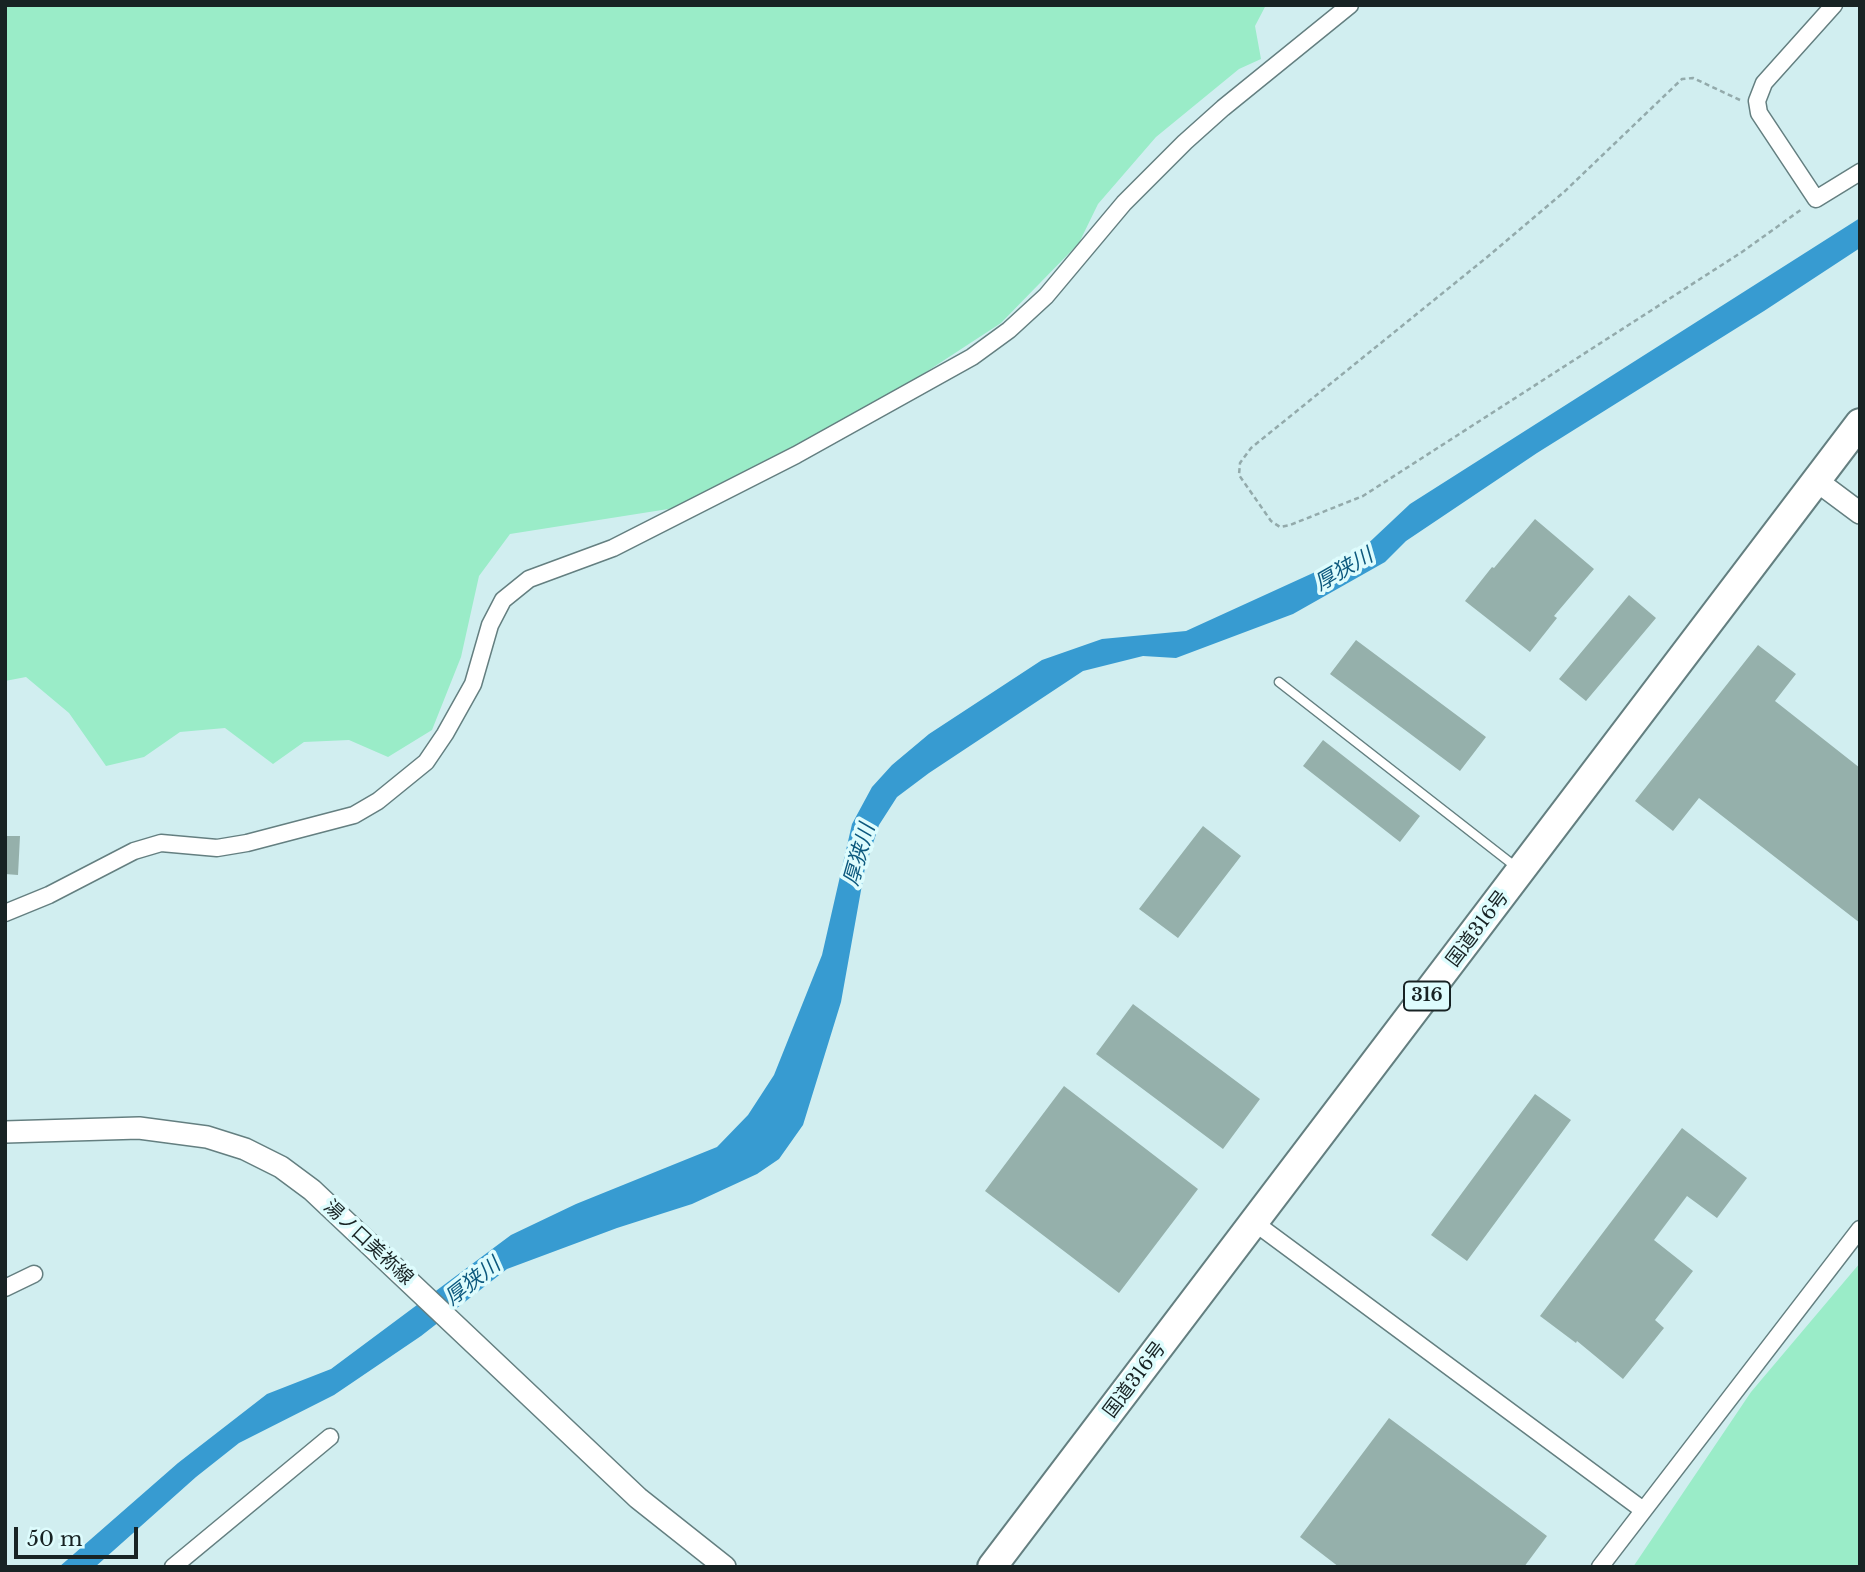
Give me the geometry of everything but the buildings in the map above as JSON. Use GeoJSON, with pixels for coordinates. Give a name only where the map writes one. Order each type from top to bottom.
{"type":"FeatureCollection","features":[{"type":"Feature","properties":{"kind":"highway","name":"国道316号"},"geometry":{"type":"LineString","coordinates":[[992,1567],[1860,423]]}},
{"type":"Feature","properties":{"kind":"main road"},"geometry":{"type":"LineString","coordinates":[[1817,481],[1860,513]]}},
{"type":"Feature","properties":{"kind":"main road","name":"湯ノ口美祢線"},"geometry":{"type":"LineString","coordinates":[[5,1132],[139,1128],[207,1137],[245,1149],[281,1167],[312,1190],[638,1498],[725,1567]]}},
{"type":"Feature","properties":{"kind":"street"},"geometry":{"type":"LineString","coordinates":[[5,913],[134,851],[162,843],[217,848],[247,844],[354,815],[378,801],[426,762],[445,734],[472,684],[490,625],[503,600],[528,579],[613,548],[796,455],[972,357],[1009,330],[1046,296],[1124,203],[1185,142],[1350,5]]}},
{"type":"Feature","properties":{"kind":"street"},"geometry":{"type":"LineString","coordinates":[[1834,5],[1764,83],[1757,102],[1759,113],[1816,199],[1860,172]]}},
{"type":"Feature","properties":{"kind":"street"},"geometry":{"type":"LineString","coordinates":[[1255,1223],[1643,1510]]}},
{"type":"Feature","properties":{"kind":"street"},"geometry":{"type":"LineString","coordinates":[[1600,1567],[1860,1229]]}},
{"type":"Feature","properties":{"kind":"street"},"geometry":{"type":"LineString","coordinates":[[5,1289],[34,1274]]}},
{"type":"Feature","properties":{"kind":"street"},"geometry":{"type":"LineString","coordinates":[[173,1567],[330,1437]]}},
{"type":"Feature","properties":{"kind":"lane"},"geometry":{"type":"LineString","coordinates":[[1279,681],[1521,871]]}},
{"type":"Feature","properties":{"kind":"path"},"geometry":{"type":"LineString","coordinates":[[1757,102],[1747,103],[1693,78],[1682,79],[1554,200],[1251,448],[1240,463],[1239,475],[1271,521],[1280,527],[1363,496],[1742,252],[1816,199]]}},
{"type":"Feature","properties":{"kind":"green space"},"geometry":{"type":"Polygon","coordinates":[[[5,5],[1266,5],[1255,26],[1261,59],[1239,69],[1156,137],[1098,204],[1079,243],[1001,323],[900,389],[700,504],[510,534],[479,576],[461,657],[432,730],[388,757],[349,740],[304,742],[273,764],[225,728],[180,732],[144,757],[106,766],[69,713],[26,677],[5,681],[5,5]]]}},
{"type":"Feature","properties":{"kind":"green space"},"geometry":{"type":"Polygon","coordinates":[[[1860,1263],[1860,1567],[1633,1567],[1751,1392],[1860,1263]]]}},
{"type":"Feature","properties":{"kind":"water","name":"厚狭川"},"geometry":{"type":"Polygon","coordinates":[[[1860,218],[1860,248],[1537,453],[1406,541],[1385,562],[1293,614],[1176,658],[1143,656],[1083,671],[929,773],[897,797],[879,825],[865,868],[841,1002],[803,1125],[779,1159],[757,1174],[692,1204],[617,1228],[507,1269],[421,1336],[334,1395],[239,1443],[196,1477],[95,1567],[59,1567],[178,1463],[267,1394],[331,1369],[511,1235],[576,1204],[717,1147],[748,1115],[774,1075],[822,955],[852,824],[872,787],[892,765],[929,734],[1042,660],[1102,639],[1186,631],[1359,552],[1410,504],[1860,218]]]}}]}
